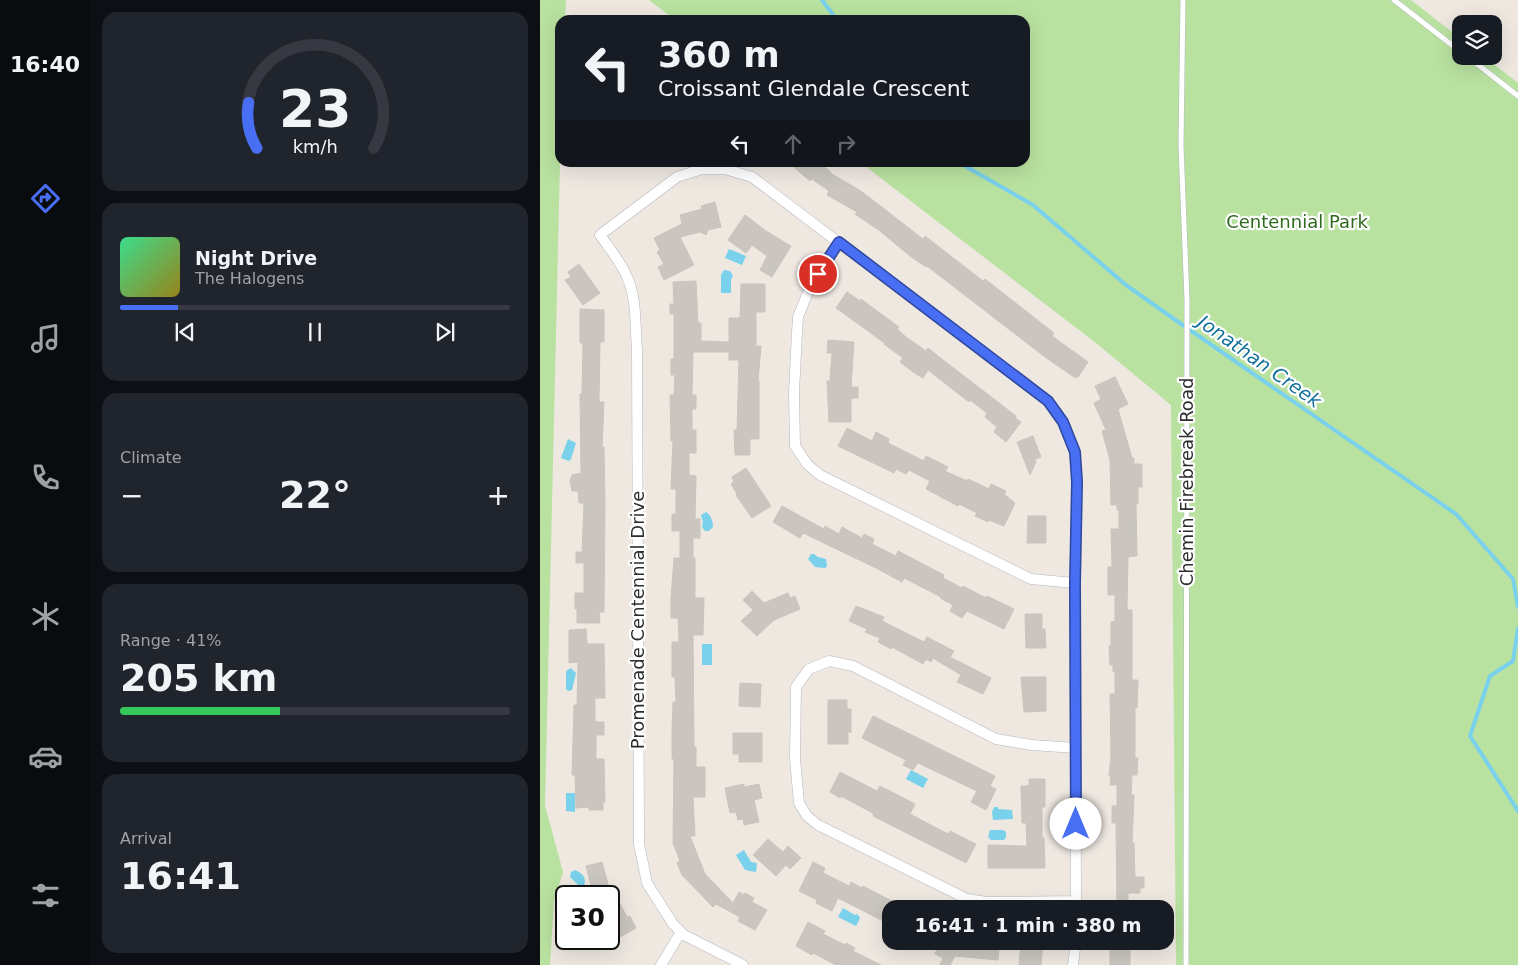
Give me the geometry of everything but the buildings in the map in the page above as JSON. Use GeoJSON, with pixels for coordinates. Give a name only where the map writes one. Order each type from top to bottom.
{"type":"FeatureCollection","features":[{"type":"Feature","properties":{"kind":"street","name":"Promenade Centennial Drive"},"geometry":{"type":"LineString","coordinates":[[743,965],[681,932],[673,924],[647,883],[639,844],[637,350],[633,301],[628,278],[600,235],[678,177],[702,169],[724,169],[752,177],[839,242]]}},
{"type":"Feature","properties":{"kind":"street"},"geometry":{"type":"LineString","coordinates":[[1075,584],[1031,580],[820,475],[806,464],[795,446],[794,394],[798,317],[808,292],[839,242],[1048,401],[1063,422],[1075,452],[1077,482],[1075,584],[1076,900]]}},
{"type":"Feature","properties":{"kind":"street"},"geometry":{"type":"LineString","coordinates":[[974,900],[967,899],[818,825],[806,816],[799,803],[795,759],[796,687],[809,669],[829,661],[853,666],[996,739],[1032,745],[1075,748]]}},
{"type":"Feature","properties":{"kind":"street"},"geometry":{"type":"LineString","coordinates":[[660,965],[681,932]]}},
{"type":"Feature","properties":{"kind":"street"},"geometry":{"type":"LineString","coordinates":[[1073,965],[1075,950]]}},
{"type":"Feature","properties":{"kind":"lane","name":"Chemin Firebreak Road"},"geometry":{"type":"LineString","coordinates":[[1183,0],[1181,146],[1187,300],[1186,965]]}},
{"type":"Feature","properties":{"kind":"lane"},"geometry":{"type":"LineString","coordinates":[[1394,0],[1452,45]]}},
{"type":"Feature","properties":{"kind":"lane"},"geometry":{"type":"LineString","coordinates":[[1478,65],[1518,96]]}},
{"type":"Feature","properties":{"kind":"green space"},"geometry":{"type":"Polygon","coordinates":[[[540,0],[566,0],[565,15],[555,15],[555,167],[560,167],[545,805],[563,872],[559,885],[555,885],[550,965],[540,965],[540,0]]]}},
{"type":"Feature","properties":{"kind":"green space","name":"Centennial Park"},"geometry":{"type":"Polygon","coordinates":[[[649,0],[1411,0],[1452,32],[1452,65],[1495,65],[1518,83],[1518,965],[1176,965],[1171,405],[1096,343],[866,167],[1030,167],[1030,15],[668,15],[649,0]]]}},
{"type":"Feature","properties":{"kind":"water"},"geometry":{"type":"Polygon","coordinates":[[[729,249],[746,256],[742,265],[725,258],[729,249]]]}},
{"type":"Feature","properties":{"kind":"water"},"geometry":{"type":"Polygon","coordinates":[[[724,270],[730,271],[733,276],[731,280],[731,293],[721,293],[721,275],[724,270]]]}},
{"type":"Feature","properties":{"kind":"water"},"geometry":{"type":"Polygon","coordinates":[[[568,439],[576,443],[569,461],[561,458],[568,439]]]}},
{"type":"Feature","properties":{"kind":"water"},"geometry":{"type":"Polygon","coordinates":[[[706,512],[713,523],[713,527],[709,531],[705,531],[702,527],[701,515],[706,512]]]}},
{"type":"Feature","properties":{"kind":"water"},"geometry":{"type":"Polygon","coordinates":[[[811,554],[826,559],[827,566],[825,568],[815,567],[808,559],[811,554]]]}},
{"type":"Feature","properties":{"kind":"water"},"geometry":{"type":"Polygon","coordinates":[[[702,644],[712,644],[712,665],[702,665],[702,644]]]}},
{"type":"Feature","properties":{"kind":"water"},"geometry":{"type":"Polygon","coordinates":[[[571,668],[576,673],[572,690],[568,691],[566,689],[566,673],[571,668]]]}},
{"type":"Feature","properties":{"kind":"water"},"geometry":{"type":"Polygon","coordinates":[[[911,770],[928,779],[923,788],[906,779],[911,770]]]}},
{"type":"Feature","properties":{"kind":"water"},"geometry":{"type":"Polygon","coordinates":[[[566,793],[575,793],[575,812],[566,811],[566,793]]]}},
{"type":"Feature","properties":{"kind":"water"},"geometry":{"type":"Polygon","coordinates":[[[994,807],[1012,810],[1013,819],[993,820],[992,812],[994,807]]]}},
{"type":"Feature","properties":{"kind":"water"},"geometry":{"type":"Polygon","coordinates":[[[990,830],[1003,830],[1006,832],[1006,837],[1004,840],[991,840],[988,837],[990,830]]]}},
{"type":"Feature","properties":{"kind":"water"},"geometry":{"type":"Polygon","coordinates":[[[744,850],[751,862],[757,863],[756,872],[745,870],[736,855],[744,850]]]}},
{"type":"Feature","properties":{"kind":"water"},"geometry":{"type":"Polygon","coordinates":[[[575,870],[582,874],[585,879],[584,885],[578,885],[570,877],[571,872],[575,870]]]}},
{"type":"Feature","properties":{"kind":"water"},"geometry":{"type":"Polygon","coordinates":[[[843,908],[855,915],[857,914],[860,918],[856,926],[838,917],[843,908]]]}},
{"type":"Feature","properties":{"kind":"waterway","name":"Jonathan Creek"},"geometry":{"type":"LineString","coordinates":[[822,0],[833,15]]}},
{"type":"Feature","properties":{"kind":"waterway","name":"Jonathan Creek"},"geometry":{"type":"LineString","coordinates":[[967,167],[1033,205],[1126,285],[1456,514],[1513,579],[1518,607]]}},
{"type":"Feature","properties":{"kind":"waterway","name":"Jonathan Creek"},"geometry":{"type":"LineString","coordinates":[[1518,628],[1513,661],[1490,676],[1470,736],[1518,811]]}},
{"type":"Feature","properties":{"kind":"route"},"geometry":{"type":"LineString","coordinates":[[818,274],[839,242],[1048,401],[1063,422],[1075,452],[1077,482],[1075,584],[1076,824]]}}]}
